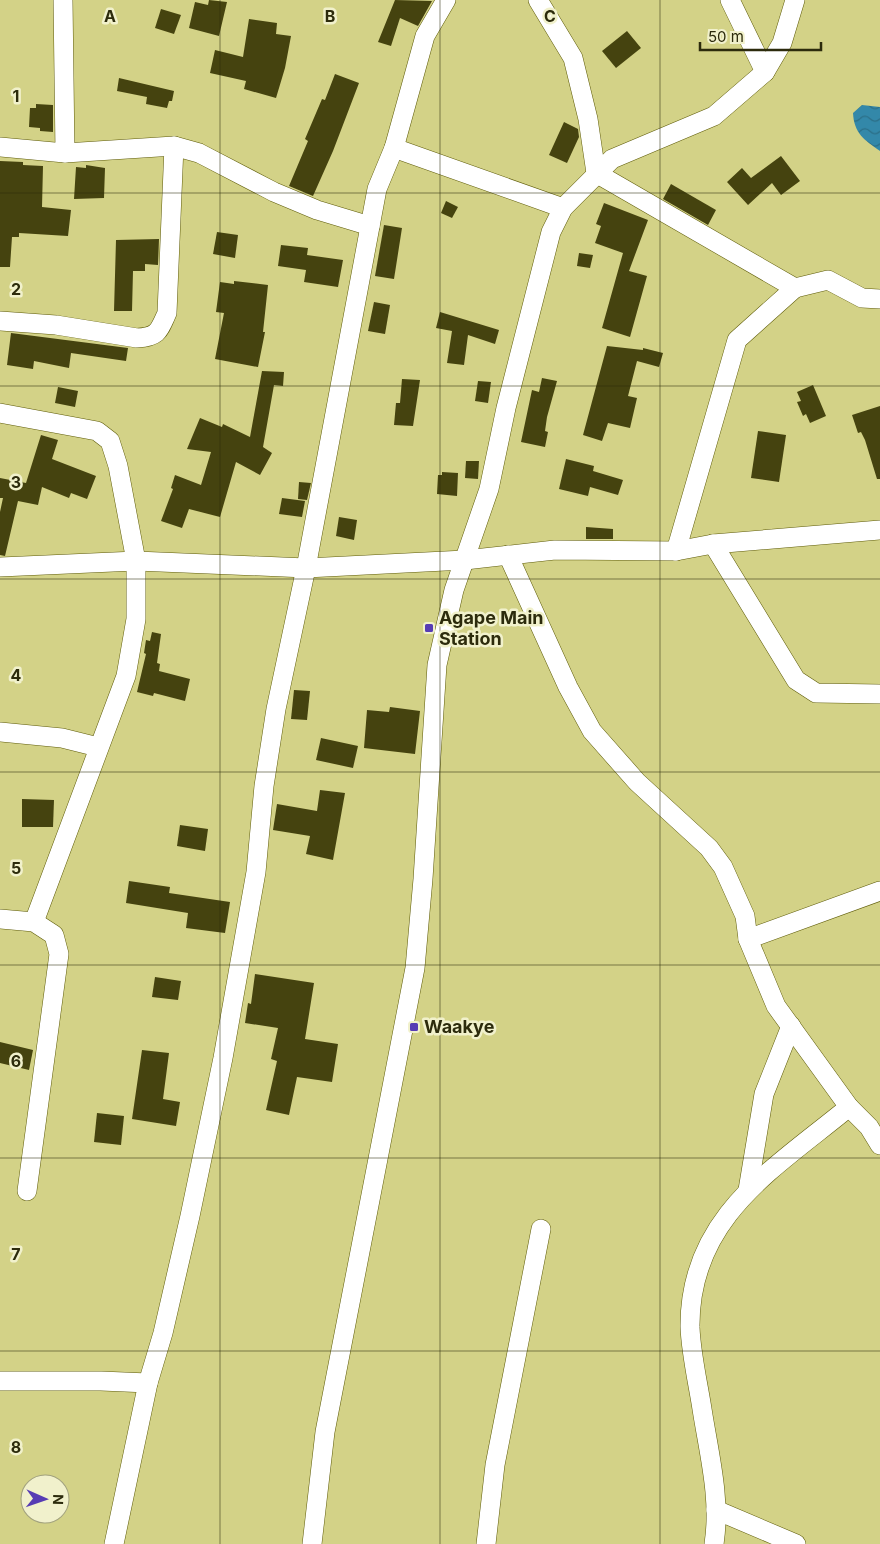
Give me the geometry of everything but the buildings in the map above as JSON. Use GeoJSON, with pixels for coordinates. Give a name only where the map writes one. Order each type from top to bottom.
{"type":"FeatureCollection","features":[{"type":"Feature","properties":{"kind":"street"},"geometry":{"type":"LineString","coordinates":[[63,0],[65,153]]}},
{"type":"Feature","properties":{"kind":"street"},"geometry":{"type":"LineString","coordinates":[[114,1544],[148,1383],[163,1333],[190,1216],[223,1058],[256,872],[264,786],[276,709],[306,568],[377,189],[394,148],[425,36],[446,0]]}},
{"type":"Feature","properties":{"kind":"street"},"geometry":{"type":"LineString","coordinates":[[538,0],[573,58],[588,119],[596,173]]}},
{"type":"Feature","properties":{"kind":"street"},"geometry":{"type":"LineString","coordinates":[[730,0],[764,72]]}},
{"type":"Feature","properties":{"kind":"street"},"geometry":{"type":"LineString","coordinates":[[312,1544],[325,1432],[414,968],[423,880],[437,665],[452,598],[488,489],[506,408],[551,232],[563,208],[612,159],[714,116],[764,72],[782,43],[795,0]]}},
{"type":"Feature","properties":{"kind":"street"},"geometry":{"type":"LineString","coordinates":[[0,321],[56,325],[137,338],[150,337],[158,331],[167,313],[174,146]]}},
{"type":"Feature","properties":{"kind":"street"},"geometry":{"type":"LineString","coordinates":[[0,147],[65,153],[174,146],[199,153],[274,192],[317,210],[370,226]]}},
{"type":"Feature","properties":{"kind":"street"},"geometry":{"type":"LineString","coordinates":[[394,148],[563,208]]}},
{"type":"Feature","properties":{"kind":"street"},"geometry":{"type":"LineString","coordinates":[[596,173],[795,288]]}},
{"type":"Feature","properties":{"kind":"street"},"geometry":{"type":"LineString","coordinates":[[676,551],[737,340],[795,288],[828,280],[862,298],[880,299]]}},
{"type":"Feature","properties":{"kind":"street"},"geometry":{"type":"LineString","coordinates":[[0,413],[97,430],[104,434],[110,441],[118,466],[136,561],[136,619],[126,676],[34,922]]}},
{"type":"Feature","properties":{"kind":"street"},"geometry":{"type":"LineString","coordinates":[[0,566],[136,561],[306,568],[465,560],[556,550],[676,551],[713,544],[880,530]]}},
{"type":"Feature","properties":{"kind":"street"},"geometry":{"type":"LineString","coordinates":[[713,544],[796,680],[816,693],[880,694]]}},
{"type":"Feature","properties":{"kind":"street"},"geometry":{"type":"LineString","coordinates":[[508,555],[568,687],[592,732],[637,782],[709,848],[723,867],[745,916],[748,939],[776,1006],[849,1107],[875,1122],[880,1145]]}},
{"type":"Feature","properties":{"kind":"street"},"geometry":{"type":"LineString","coordinates":[[0,732],[62,738],[98,748]]}},
{"type":"Feature","properties":{"kind":"street"},"geometry":{"type":"LineString","coordinates":[[748,939],[880,891]]}},
{"type":"Feature","properties":{"kind":"street"},"geometry":{"type":"LineString","coordinates":[[0,919],[34,922],[54,935],[59,954],[27,1191]]}},
{"type":"Feature","properties":{"kind":"street"},"geometry":{"type":"LineString","coordinates":[[748,1190],[764,1094],[791,1026]]}},
{"type":"Feature","properties":{"kind":"street"},"geometry":{"type":"LineString","coordinates":[[714,1544],[715,1489],[690,1327],[693,1286],[702,1255],[722,1220],[748,1190],[849,1107]]}},
{"type":"Feature","properties":{"kind":"street"},"geometry":{"type":"LineString","coordinates":[[486,1544],[496,1456],[541,1229]]}},
{"type":"Feature","properties":{"kind":"street"},"geometry":{"type":"LineString","coordinates":[[0,1381],[148,1383]]}},
{"type":"Feature","properties":{"kind":"street"},"geometry":{"type":"LineString","coordinates":[[716,1510],[796,1544]]}},
{"type":"Feature","properties":{"kind":"water"},"geometry":{"type":"Polygon","coordinates":[[[862,105],[880,107],[880,151],[861,135],[855,126],[853,113],[862,105]]]}},
{"type":"Feature","properties":{"kind":"place","name":"Agape Main Station"},"geometry":{"type":"Point","coordinates":[429,628]}},
{"type":"Feature","properties":{"kind":"place","name":"Waakye"},"geometry":{"type":"Point","coordinates":[414,1027]}}]}
